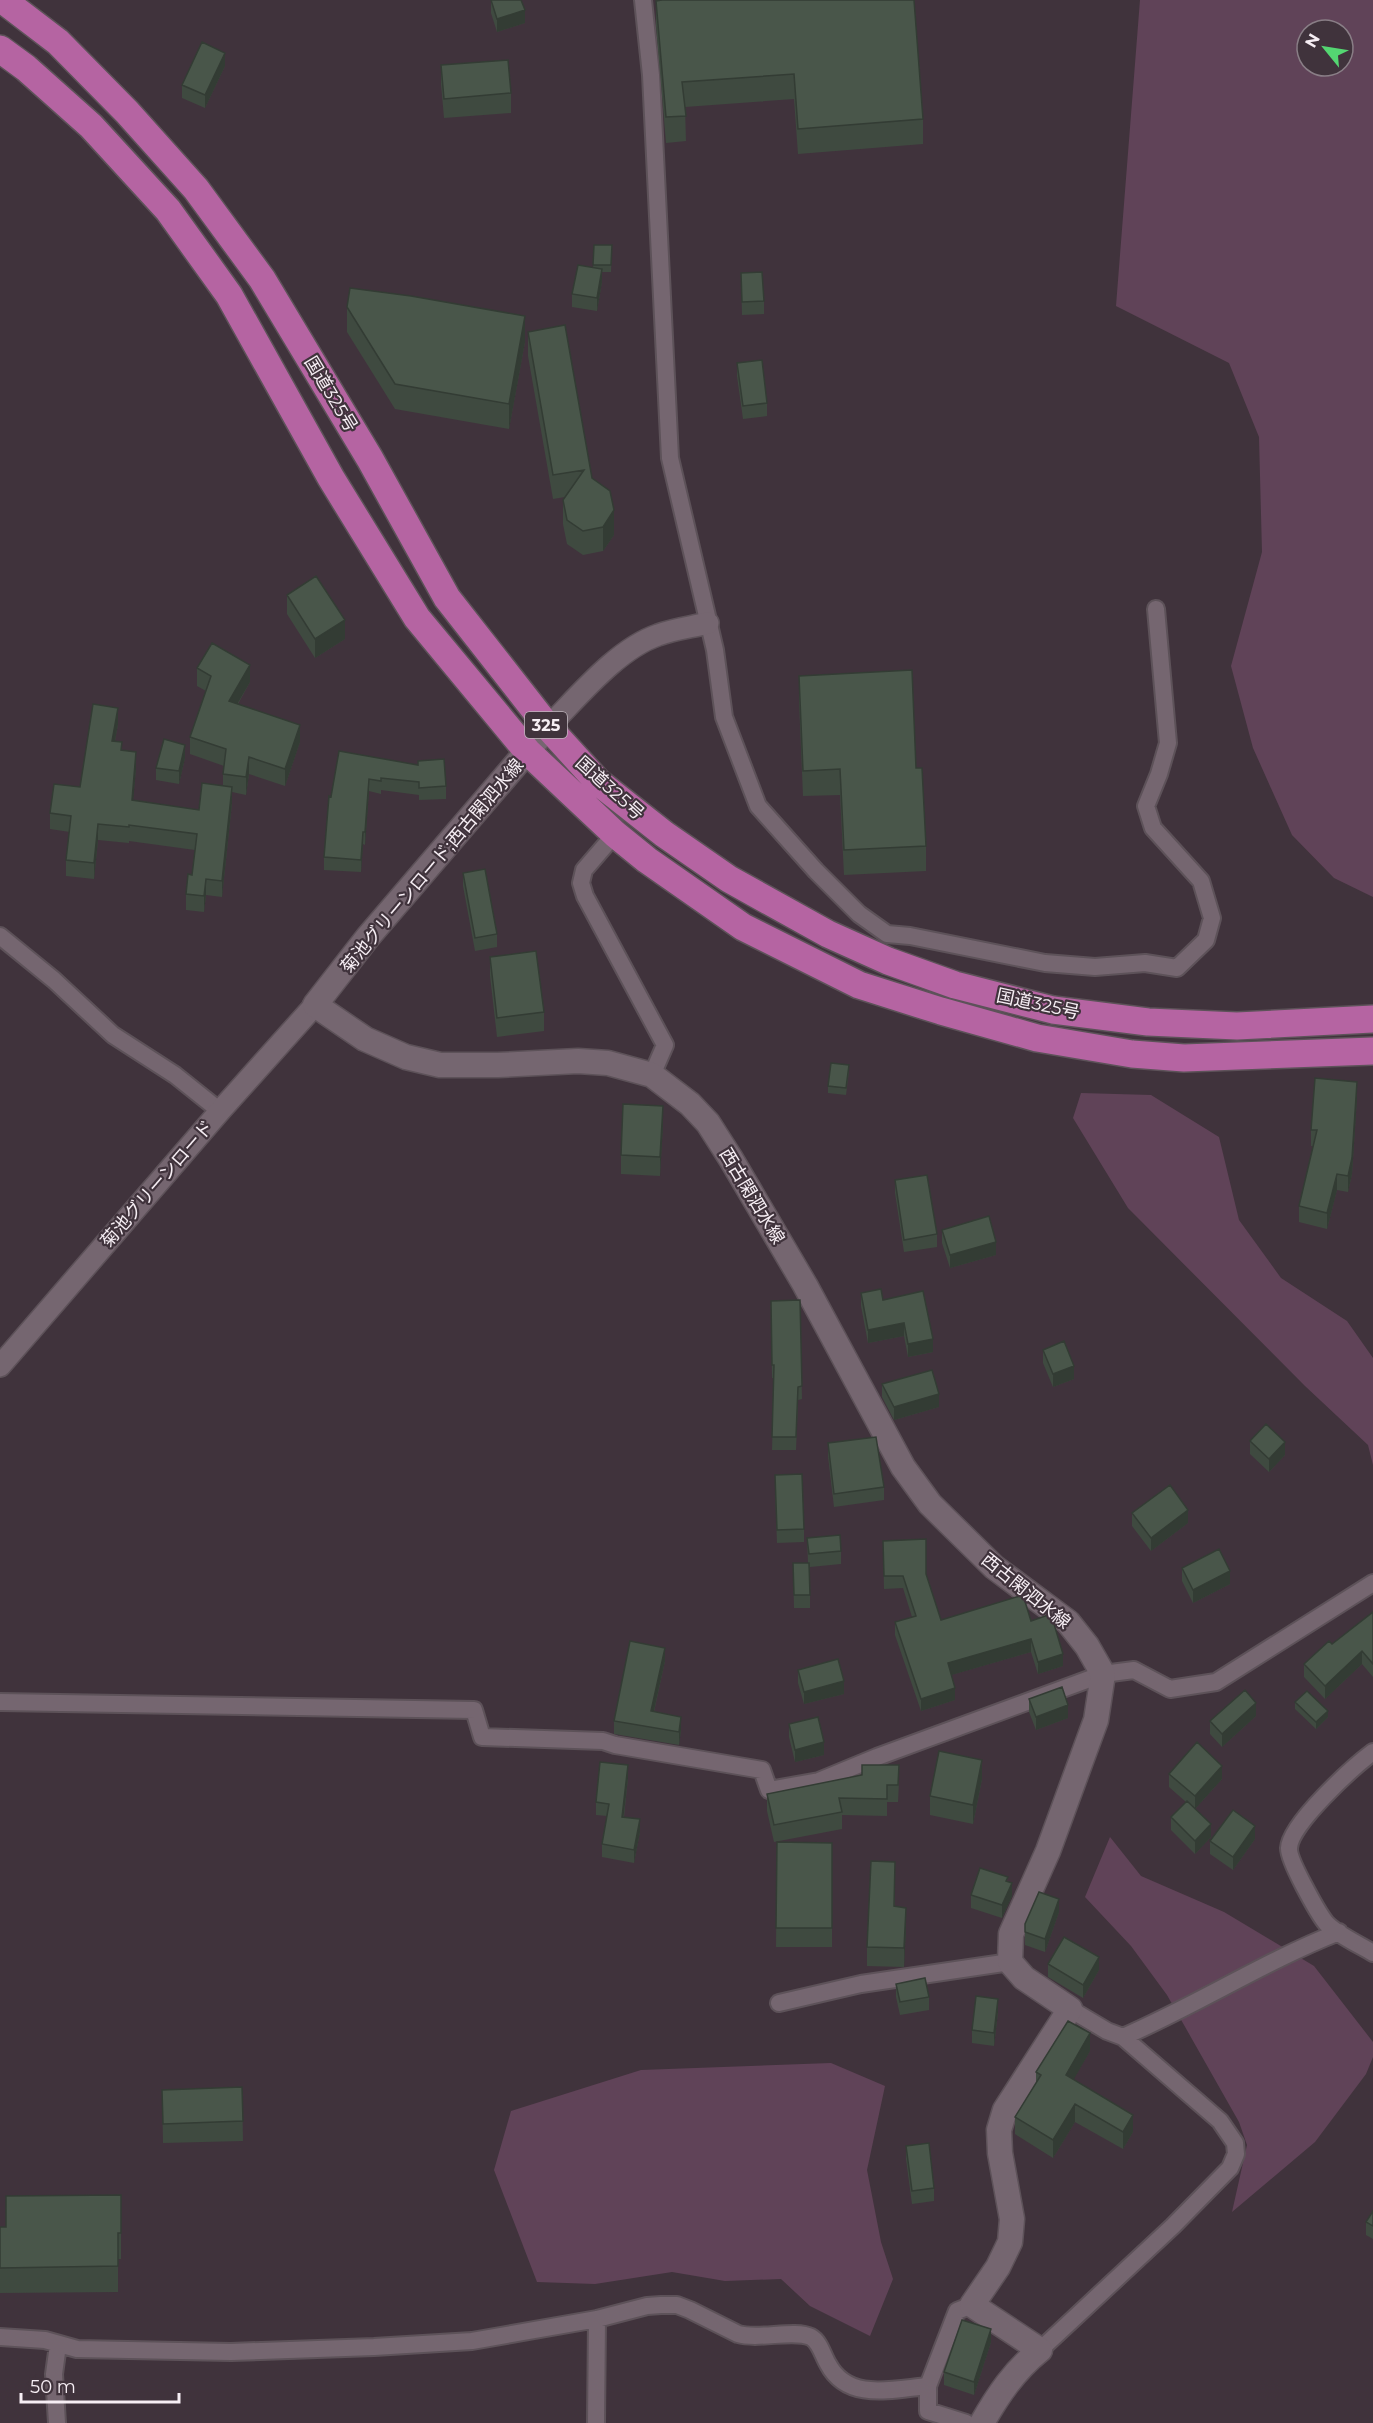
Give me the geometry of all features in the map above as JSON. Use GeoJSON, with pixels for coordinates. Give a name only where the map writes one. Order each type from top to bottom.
{"type":"FeatureCollection","features":[{"type":"Feature","properties":{"kind":"highway","name":"国道325号"},"geometry":{"type":"LineString","coordinates":[[3,0],[57,42],[128,112],[196,189],[262,279],[369,459],[447,598],[548,727],[598,782],[664,834],[729,879],[828,934],[888,961],[944,981],[1053,1010],[1148,1022],[1237,1026],[1373,1018]]}},
{"type":"Feature","properties":{"kind":"highway","name":"国道325号"},"geometry":{"type":"LineString","coordinates":[[0,48],[91,126],[168,210],[229,295],[332,478],[417,618],[528,752],[615,834],[647,860],[743,927],[859,985],[1037,1038],[1132,1054],[1184,1058],[1373,1051]]}},
{"type":"Feature","properties":{"kind":"main road","name":"菊池グリーンロード;西古閑泗水線"},"geometry":{"type":"LineString","coordinates":[[315,1005],[368,937],[548,727]]}},
{"type":"Feature","properties":{"kind":"main road","name":"西古閑泗水線"},"geometry":{"type":"LineString","coordinates":[[315,1005],[365,1039],[406,1057],[440,1065],[578,1061],[608,1063],[652,1076],[690,1104],[708,1123],[731,1159],[805,1285],[903,1467],[930,1504],[994,1567],[1068,1622],[1087,1646],[1103,1674]]}},
{"type":"Feature","properties":{"kind":"main road"},"geometry":{"type":"LineString","coordinates":[[982,2423],[1002,2389],[1019,2367],[1040,2350],[972,2305],[998,2267],[1010,2242],[1012,2219],[1000,2153],[999,2130],[1005,2110],[1070,2009],[1024,1978],[1010,1962],[1011,1934],[1048,1851],[1096,1719],[1103,1674]]}},
{"type":"Feature","properties":{"kind":"street"},"geometry":{"type":"LineString","coordinates":[[644,0],[651,75],[670,458],[715,650],[724,717],[758,806],[816,871],[859,914],[888,934],[910,936],[1045,963],[1095,968],[1144,963],[1177,968],[1206,940],[1212,918],[1201,881],[1153,828],[1146,806],[1160,774],[1168,742],[1156,609]]}},
{"type":"Feature","properties":{"kind":"street"},"geometry":{"type":"LineString","coordinates":[[548,727],[599,675],[636,646],[658,635],[708,623]]}},
{"type":"Feature","properties":{"kind":"street"},"geometry":{"type":"LineString","coordinates":[[615,834],[584,870],[580,883],[665,1046],[652,1076]]}},
{"type":"Feature","properties":{"kind":"street"},"geometry":{"type":"LineString","coordinates":[[0,936],[54,980],[113,1035],[175,1075],[220,1111]]}},
{"type":"Feature","properties":{"kind":"street","name":"菊池グリーンロード"},"geometry":{"type":"LineString","coordinates":[[0,1366],[220,1111],[315,1005]]}},
{"type":"Feature","properties":{"kind":"street"},"geometry":{"type":"LineString","coordinates":[[0,1702],[474,1710],[482,1737],[603,1742],[762,1770],[769,1790],[819,1781],[877,1756],[1103,1674],[1134,1670],[1170,1689],[1216,1682],[1373,1583]]}},
{"type":"Feature","properties":{"kind":"street"},"geometry":{"type":"LineString","coordinates":[[1373,1752],[1353,1768],[1310,1811],[1289,1847],[1291,1862],[1326,1923],[1373,1953]]}},
{"type":"Feature","properties":{"kind":"street"},"geometry":{"type":"LineString","coordinates":[[1123,2037],[1164,2019],[1307,1944],[1339,1932]]}},
{"type":"Feature","properties":{"kind":"street"},"geometry":{"type":"LineString","coordinates":[[778,2004],[861,1984],[1010,1962]]}},
{"type":"Feature","properties":{"kind":"street"},"geometry":{"type":"LineString","coordinates":[[1040,2350],[1173,2226],[1230,2168],[1236,2154],[1235,2143],[1220,2121],[1123,2037],[1107,2031],[1070,2009]]}},
{"type":"Feature","properties":{"kind":"street"},"geometry":{"type":"LineString","coordinates":[[0,2337],[45,2340],[78,2349],[231,2352],[374,2347],[472,2341],[597,2319],[646,2306],[677,2305],[748,2337],[793,2335],[811,2337],[817,2342],[835,2375],[841,2381],[856,2388],[867,2391],[928,2385]]}},
{"type":"Feature","properties":{"kind":"street"},"geometry":{"type":"LineString","coordinates":[[966,2423],[928,2411],[928,2385],[957,2312],[972,2305]]}},
{"type":"Feature","properties":{"kind":"street"},"geometry":{"type":"LineString","coordinates":[[596,2423],[597,2319]]}},
{"type":"Feature","properties":{"kind":"street"},"geometry":{"type":"LineString","coordinates":[[57,2423],[54,2374],[58,2345]]}},
{"type":"Feature","properties":{"kind":"shaded area"},"geometry":{"type":"Polygon","coordinates":[[[1140,0],[1373,0],[1373,897],[1334,878],[1292,835],[1253,748],[1231,666],[1262,552],[1259,437],[1229,363],[1116,306],[1140,0]]]}},
{"type":"Feature","properties":{"kind":"shaded area"},"geometry":{"type":"Polygon","coordinates":[[[1081,1093],[1151,1095],[1219,1137],[1239,1220],[1281,1278],[1347,1321],[1373,1358],[1373,1465],[1368,1445],[1305,1386],[1128,1208],[1073,1118],[1081,1093]]]}},
{"type":"Feature","properties":{"kind":"shaded area"},"geometry":{"type":"Polygon","coordinates":[[[1110,1837],[1141,1876],[1224,1912],[1314,1966],[1373,2042],[1373,2057],[1366,2074],[1315,2142],[1232,2212],[1247,2145],[1239,2122],[1167,1995],[1131,1946],[1085,1897],[1110,1837]]]}},
{"type":"Feature","properties":{"kind":"shaded area"},"geometry":{"type":"Polygon","coordinates":[[[831,2063],[885,2086],[867,2170],[881,2242],[893,2279],[870,2336],[810,2306],[781,2279],[725,2281],[672,2272],[595,2284],[537,2282],[494,2170],[511,2111],[641,2070],[831,2063]]]}},
{"type":"Feature","properties":{"kind":"building"},"geometry":{"type":"Polygon","coordinates":[[[491,0],[521,0],[525,10],[497,19],[491,0]]]}},
{"type":"Feature","properties":{"kind":"building"},"geometry":{"type":"Polygon","coordinates":[[[914,0],[923,119],[798,129],[794,74],[682,82],[686,116],[666,117],[656,1],[914,0]]]}},
{"type":"Feature","properties":{"kind":"building"},"geometry":{"type":"Polygon","coordinates":[[[202,42],[225,53],[205,95],[182,85],[202,42]]]}},
{"type":"Feature","properties":{"kind":"building"},"geometry":{"type":"Polygon","coordinates":[[[508,60],[511,93],[444,99],[441,65],[508,60]]]}},
{"type":"Feature","properties":{"kind":"building"},"geometry":{"type":"Polygon","coordinates":[[[594,245],[612,245],[611,265],[593,265],[594,245]]]}},
{"type":"Feature","properties":{"kind":"building"},"geometry":{"type":"Polygon","coordinates":[[[578,265],[602,269],[597,298],[572,294],[578,265]]]}},
{"type":"Feature","properties":{"kind":"building"},"geometry":{"type":"Polygon","coordinates":[[[762,272],[764,301],[742,302],[741,273],[762,272]]]}},
{"type":"Feature","properties":{"kind":"building"},"geometry":{"type":"Polygon","coordinates":[[[350,288],[525,316],[509,404],[395,384],[347,307],[350,288]]]}},
{"type":"Feature","properties":{"kind":"building"},"geometry":{"type":"Polygon","coordinates":[[[565,325],[592,478],[610,491],[614,510],[603,527],[583,531],[567,520],[563,500],[584,470],[553,475],[528,332],[565,325]]]}},
{"type":"Feature","properties":{"kind":"building"},"geometry":{"type":"Polygon","coordinates":[[[762,360],[767,403],[743,406],[737,363],[762,360]]]}},
{"type":"Feature","properties":{"kind":"building"},"geometry":{"type":"Polygon","coordinates":[[[316,576],[345,620],[315,639],[287,595],[316,576]]]}},
{"type":"Feature","properties":{"kind":"building"},"geometry":{"type":"Polygon","coordinates":[[[212,643],[250,665],[229,701],[300,725],[285,769],[249,757],[246,777],[223,774],[226,749],[190,737],[211,676],[197,668],[212,643]]]}},
{"type":"Feature","properties":{"kind":"building"},"geometry":{"type":"Polygon","coordinates":[[[912,670],[916,768],[922,768],[926,846],[844,850],[840,769],[803,771],[799,676],[912,670]]]}},
{"type":"Feature","properties":{"kind":"building"},"geometry":{"type":"Polygon","coordinates":[[[93,704],[118,708],[112,741],[122,742],[121,750],[136,752],[132,800],[199,810],[202,783],[232,787],[222,881],[206,879],[204,896],[186,894],[188,874],[192,875],[197,834],[129,825],[129,827],[98,824],[94,863],[66,860],[71,816],[50,813],[54,784],[80,787],[93,704]]]}},
{"type":"Feature","properties":{"kind":"building"},"geometry":{"type":"Polygon","coordinates":[[[164,739],[185,745],[179,771],[156,768],[164,739]]]}},
{"type":"Feature","properties":{"kind":"building"},"geometry":{"type":"Polygon","coordinates":[[[339,751],[418,765],[418,761],[444,759],[446,786],[419,788],[419,782],[369,779],[361,860],[324,857],[329,796],[331,797],[339,751]]]}},
{"type":"Feature","properties":{"kind":"building"},"geometry":{"type":"Polygon","coordinates":[[[485,869],[497,934],[475,938],[463,873],[485,869]]]}},
{"type":"Feature","properties":{"kind":"building"},"geometry":{"type":"Polygon","coordinates":[[[536,951],[544,1012],[497,1018],[490,957],[536,951]]]}},
{"type":"Feature","properties":{"kind":"building"},"geometry":{"type":"Polygon","coordinates":[[[831,1063],[849,1065],[846,1088],[828,1086],[831,1063]]]}},
{"type":"Feature","properties":{"kind":"building"},"geometry":{"type":"Polygon","coordinates":[[[1315,1078],[1357,1082],[1352,1158],[1348,1176],[1337,1174],[1327,1213],[1299,1206],[1317,1130],[1311,1130],[1315,1078]]]}},
{"type":"Feature","properties":{"kind":"building"},"geometry":{"type":"Polygon","coordinates":[[[623,1104],[663,1106],[660,1157],[621,1155],[623,1104]]]}},
{"type":"Feature","properties":{"kind":"building"},"geometry":{"type":"Polygon","coordinates":[[[927,1175],[937,1234],[904,1240],[895,1180],[927,1175]]]}},
{"type":"Feature","properties":{"kind":"building"},"geometry":{"type":"Polygon","coordinates":[[[989,1216],[996,1242],[950,1255],[942,1230],[989,1216]]]}},
{"type":"Feature","properties":{"kind":"building"},"geometry":{"type":"Polygon","coordinates":[[[881,1289],[883,1300],[923,1291],[933,1339],[908,1344],[904,1323],[868,1330],[861,1293],[881,1289]]]}},
{"type":"Feature","properties":{"kind":"building"},"geometry":{"type":"Polygon","coordinates":[[[800,1300],[802,1386],[798,1387],[796,1437],[772,1437],[774,1365],[772,1365],[771,1301],[800,1300]]]}},
{"type":"Feature","properties":{"kind":"building"},"geometry":{"type":"Polygon","coordinates":[[[1064,1341],[1074,1366],[1053,1374],[1043,1350],[1064,1341]]]}},
{"type":"Feature","properties":{"kind":"building"},"geometry":{"type":"Polygon","coordinates":[[[932,1370],[939,1394],[894,1407],[882,1384],[932,1370]]]}},
{"type":"Feature","properties":{"kind":"building"},"geometry":{"type":"Polygon","coordinates":[[[1266,1424],[1285,1442],[1269,1459],[1250,1441],[1266,1424]]]}},
{"type":"Feature","properties":{"kind":"building"},"geometry":{"type":"Polygon","coordinates":[[[876,1437],[884,1487],[834,1494],[828,1443],[876,1437]]]}},
{"type":"Feature","properties":{"kind":"building"},"geometry":{"type":"Polygon","coordinates":[[[802,1474],[804,1529],[777,1530],[775,1475],[802,1474]]]}},
{"type":"Feature","properties":{"kind":"building"},"geometry":{"type":"Polygon","coordinates":[[[1170,1485],[1188,1510],[1151,1538],[1132,1513],[1170,1485]]]}},
{"type":"Feature","properties":{"kind":"building"},"geometry":{"type":"Polygon","coordinates":[[[840,1535],[841,1551],[809,1554],[807,1538],[840,1535]]]}},
{"type":"Feature","properties":{"kind":"building"},"geometry":{"type":"Polygon","coordinates":[[[926,1539],[926,1574],[941,1620],[1023,1595],[1031,1621],[1051,1614],[1063,1654],[1038,1662],[1031,1639],[948,1663],[955,1688],[921,1699],[895,1622],[916,1616],[903,1576],[884,1576],[883,1541],[926,1539]]]}},
{"type":"Feature","properties":{"kind":"building"},"geometry":{"type":"Polygon","coordinates":[[[1219,1549],[1230,1571],[1193,1590],[1182,1568],[1219,1549]]]}},
{"type":"Feature","properties":{"kind":"building"},"geometry":{"type":"Polygon","coordinates":[[[793,1563],[809,1563],[810,1595],[794,1595],[793,1563]]]}},
{"type":"Feature","properties":{"kind":"building"},"geometry":{"type":"Polygon","coordinates":[[[1373,1612],[1373,1664],[1362,1651],[1325,1686],[1304,1664],[1329,1641],[1332,1644],[1373,1612]]]}},
{"type":"Feature","properties":{"kind":"building"},"geometry":{"type":"Polygon","coordinates":[[[630,1641],[665,1648],[651,1711],[681,1717],[679,1732],[614,1721],[630,1641]]]}},
{"type":"Feature","properties":{"kind":"building"},"geometry":{"type":"Polygon","coordinates":[[[838,1659],[844,1681],[804,1692],[798,1670],[838,1659]]]}},
{"type":"Feature","properties":{"kind":"building"},"geometry":{"type":"Polygon","coordinates":[[[1062,1687],[1068,1705],[1036,1717],[1029,1699],[1062,1687]]]}},
{"type":"Feature","properties":{"kind":"building"},"geometry":{"type":"Polygon","coordinates":[[[1245,1690],[1256,1703],[1222,1734],[1210,1721],[1245,1690]]]}},
{"type":"Feature","properties":{"kind":"building"},"geometry":{"type":"Polygon","coordinates":[[[1307,1691],[1328,1711],[1316,1722],[1295,1702],[1307,1691]]]}},
{"type":"Feature","properties":{"kind":"building"},"geometry":{"type":"Polygon","coordinates":[[[818,1717],[824,1742],[795,1750],[789,1724],[818,1717]]]}},
{"type":"Feature","properties":{"kind":"building"},"geometry":{"type":"Polygon","coordinates":[[[1197,1742],[1222,1766],[1195,1796],[1169,1774],[1197,1742]]]}},
{"type":"Feature","properties":{"kind":"building"},"geometry":{"type":"Polygon","coordinates":[[[939,1751],[982,1760],[973,1805],[930,1796],[939,1751]]]}},
{"type":"Feature","properties":{"kind":"building"},"geometry":{"type":"Polygon","coordinates":[[[600,1762],[628,1765],[622,1817],[640,1819],[634,1850],[602,1844],[609,1804],[596,1802],[600,1762]]]}},
{"type":"Feature","properties":{"kind":"building"},"geometry":{"type":"Polygon","coordinates":[[[862,1765],[899,1765],[898,1785],[887,1785],[887,1799],[839,1798],[842,1812],[774,1825],[767,1794],[862,1775],[862,1765]]]}},
{"type":"Feature","properties":{"kind":"building"},"geometry":{"type":"Polygon","coordinates":[[[1187,1801],[1211,1824],[1195,1841],[1171,1817],[1187,1801]]]}},
{"type":"Feature","properties":{"kind":"building"},"geometry":{"type":"Polygon","coordinates":[[[1233,1810],[1255,1826],[1233,1857],[1210,1841],[1233,1810]]]}},
{"type":"Feature","properties":{"kind":"building"},"geometry":{"type":"Polygon","coordinates":[[[777,1842],[832,1843],[832,1928],[776,1928],[777,1842]]]}},
{"type":"Feature","properties":{"kind":"building"},"geometry":{"type":"Polygon","coordinates":[[[871,1861],[895,1862],[894,1906],[906,1908],[904,1948],[867,1947],[871,1861]]]}},
{"type":"Feature","properties":{"kind":"building"},"geometry":{"type":"Polygon","coordinates":[[[980,1868],[1008,1877],[1006,1881],[1012,1883],[1002,1905],[971,1895],[980,1868]]]}},
{"type":"Feature","properties":{"kind":"building"},"geometry":{"type":"Polygon","coordinates":[[[1039,1892],[1059,1899],[1045,1939],[1025,1932],[1025,1924],[1039,1892]]]}},
{"type":"Feature","properties":{"kind":"building"},"geometry":{"type":"Polygon","coordinates":[[[1064,1937],[1099,1957],[1083,1985],[1048,1964],[1064,1937]]]}},
{"type":"Feature","properties":{"kind":"building"},"geometry":{"type":"Polygon","coordinates":[[[925,1978],[929,1997],[900,2002],[896,1984],[925,1978]]]}},
{"type":"Feature","properties":{"kind":"building"},"geometry":{"type":"Polygon","coordinates":[[[976,1996],[998,1999],[994,2033],[972,2030],[976,1996]]]}},
{"type":"Feature","properties":{"kind":"building"},"geometry":{"type":"Polygon","coordinates":[[[1068,2021],[1090,2033],[1066,2075],[1133,2115],[1123,2132],[1075,2104],[1053,2140],[1015,2117],[1041,2075],[1036,2072],[1068,2021]]]}},
{"type":"Feature","properties":{"kind":"building"},"geometry":{"type":"Polygon","coordinates":[[[242,2087],[243,2121],[163,2124],[162,2090],[242,2087]]]}},
{"type":"Feature","properties":{"kind":"building"},"geometry":{"type":"Polygon","coordinates":[[[929,2143],[934,2188],[912,2191],[906,2146],[929,2143]]]}},
{"type":"Feature","properties":{"kind":"building"},"geometry":{"type":"Polygon","coordinates":[[[121,2195],[118,2266],[0,2268],[0,2227],[6,2227],[6,2196],[121,2195]]]}},
{"type":"Feature","properties":{"kind":"building"},"geometry":{"type":"Polygon","coordinates":[[[1373,2211],[1373,2226],[1366,2222],[1373,2211]]]}},
{"type":"Feature","properties":{"kind":"building"},"geometry":{"type":"Polygon","coordinates":[[[962,2320],[991,2329],[974,2382],[944,2372],[962,2320]]]}}]}
